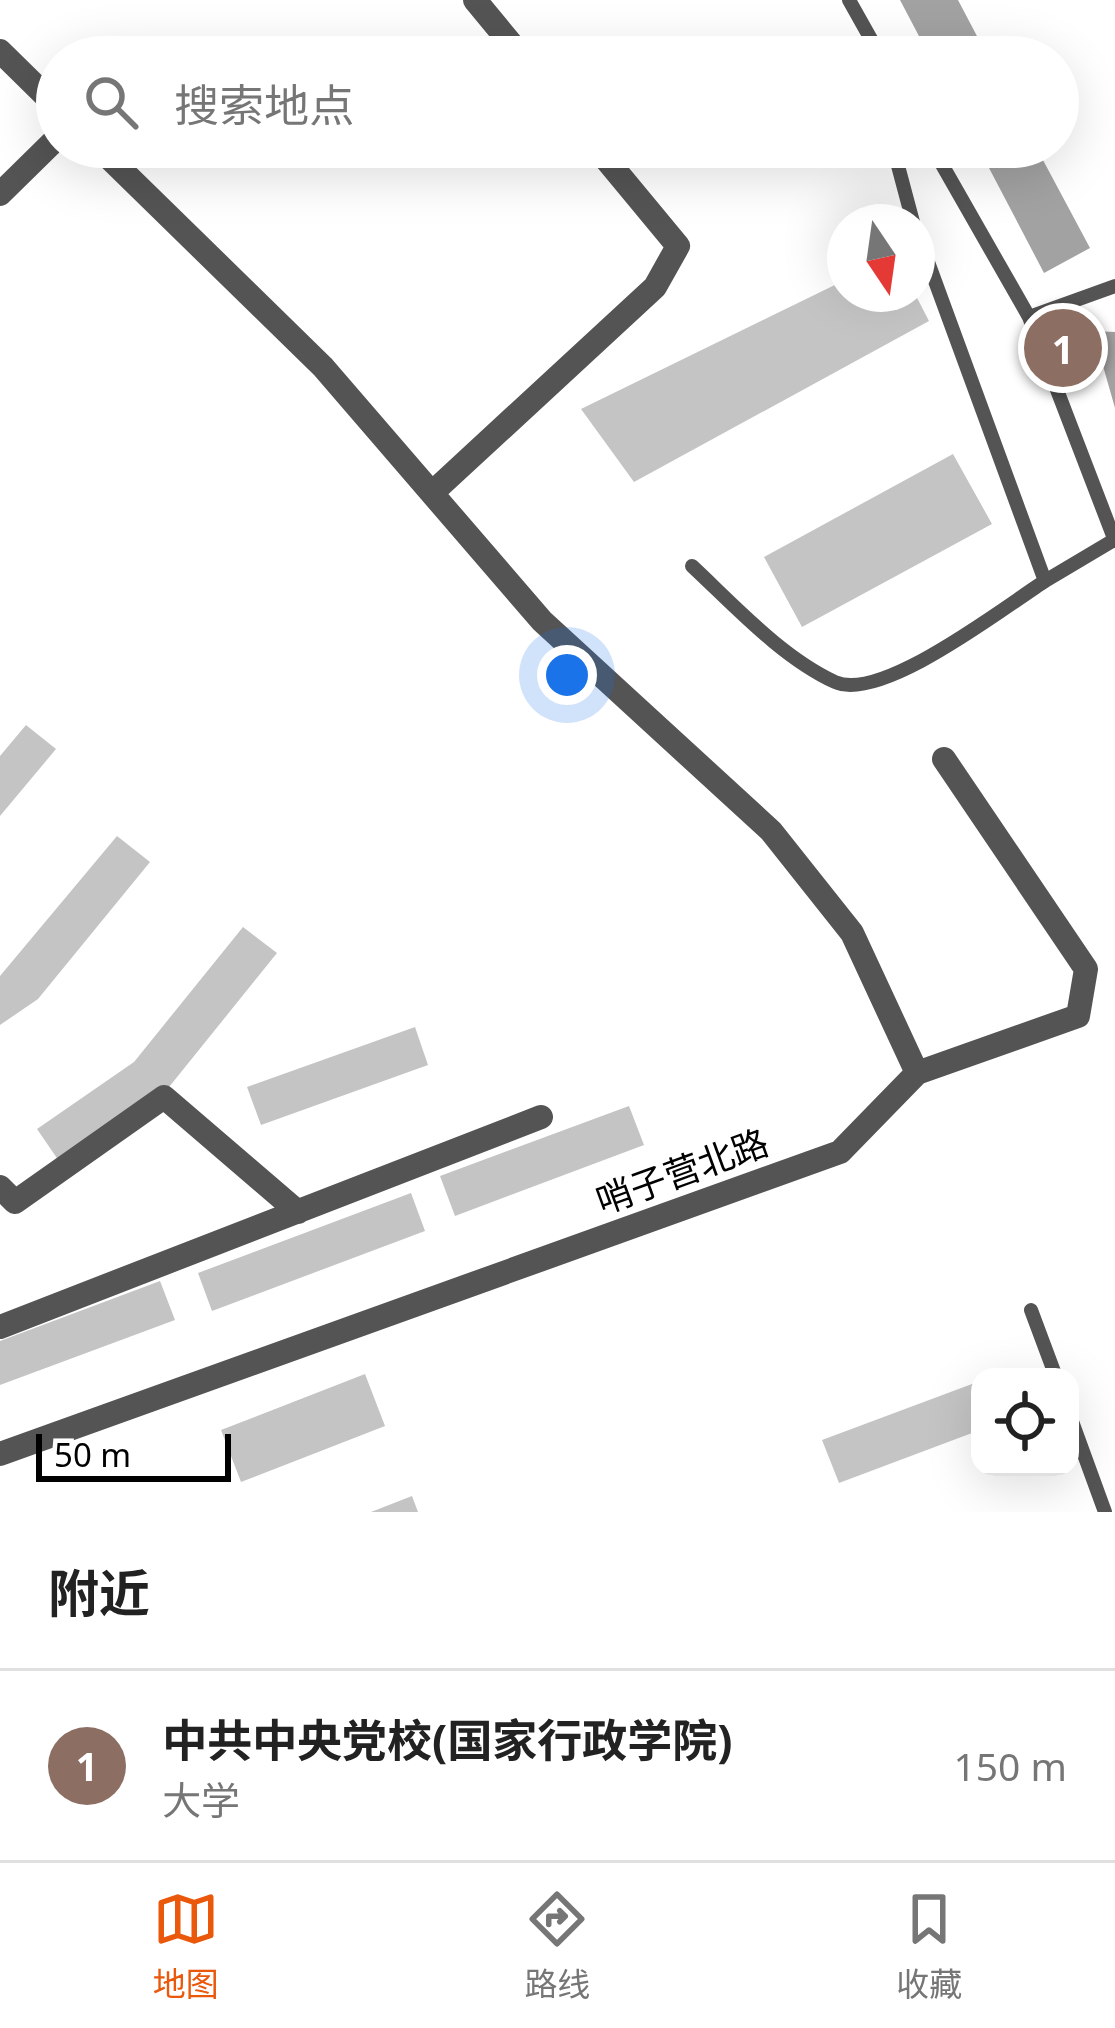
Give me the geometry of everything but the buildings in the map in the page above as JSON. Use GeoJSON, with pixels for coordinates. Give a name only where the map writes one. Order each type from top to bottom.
{"type":"FeatureCollection","features":[{"type":"Feature","properties":{"kind":"street"},"geometry":{"type":"LineString","coordinates":[[475,0],[505,36]]}},
{"type":"Feature","properties":{"kind":"street"},"geometry":{"type":"LineString","coordinates":[[0,51],[36,86]]}},
{"type":"Feature","properties":{"kind":"street"},"geometry":{"type":"LineString","coordinates":[[0,194],[36,159]]}},
{"type":"Feature","properties":{"kind":"street"},"geometry":{"type":"LineString","coordinates":[[119,168],[323,367],[542,621],[771,831],[853,933],[917,1072]]}},
{"type":"Feature","properties":{"kind":"street"},"geometry":{"type":"LineString","coordinates":[[432,493],[655,287],[678,246],[613,168]]}},
{"type":"Feature","properties":{"kind":"street","name":"哨子营北路"},"geometry":{"type":"LineString","coordinates":[[0,1454],[840,1153],[917,1072],[1078,1016],[1086,970],[944,759]]}},
{"type":"Feature","properties":{"kind":"street"},"geometry":{"type":"LineString","coordinates":[[0,1187],[15,1202],[164,1097],[298,1211]]}},
{"type":"Feature","properties":{"kind":"street"},"geometry":{"type":"LineString","coordinates":[[0,1327],[541,1117]]}},
{"type":"Feature","properties":{"kind":"lane"},"geometry":{"type":"LineString","coordinates":[[849,0],[868,36]]}},
{"type":"Feature","properties":{"kind":"lane"},"geometry":{"type":"LineString","coordinates":[[899,168],[909,204]]}},
{"type":"Feature","properties":{"kind":"lane"},"geometry":{"type":"LineString","coordinates":[[692,566],[757,627],[838,684],[884,682],[1115,541],[1029,317],[944,168]]}},
{"type":"Feature","properties":{"kind":"lane"},"geometry":{"type":"LineString","coordinates":[[935,281],[1045,581]]}},
{"type":"Feature","properties":{"kind":"lane"},"geometry":{"type":"LineString","coordinates":[[1029,317],[1115,286]]}},
{"type":"Feature","properties":{"kind":"lane"},"geometry":{"type":"LineString","coordinates":[[1031,1310],[1053,1368]]}},
{"type":"Feature","properties":{"kind":"lane"},"geometry":{"type":"LineString","coordinates":[[1079,1441],[1105,1512]]}},
{"type":"Feature","properties":{"kind":"shaded area"},"geometry":{"type":"Polygon","coordinates":[[[900,0],[958,0],[977,36],[919,36],[900,0]]]}},
{"type":"Feature","properties":{"kind":"shaded area"},"geometry":{"type":"Polygon","coordinates":[[[989,168],[1047,168],[1090,248],[1044,273],[989,168]]]}},
{"type":"Feature","properties":{"kind":"shaded area"},"geometry":{"type":"Polygon","coordinates":[[[1093,331],[1115,332],[1115,408],[1093,331]]]}},
{"type":"Feature","properties":{"kind":"place","name":"中共中央党校(国家行政学院)"},"geometry":{"type":"Point","coordinates":[1063,348]}}]}
